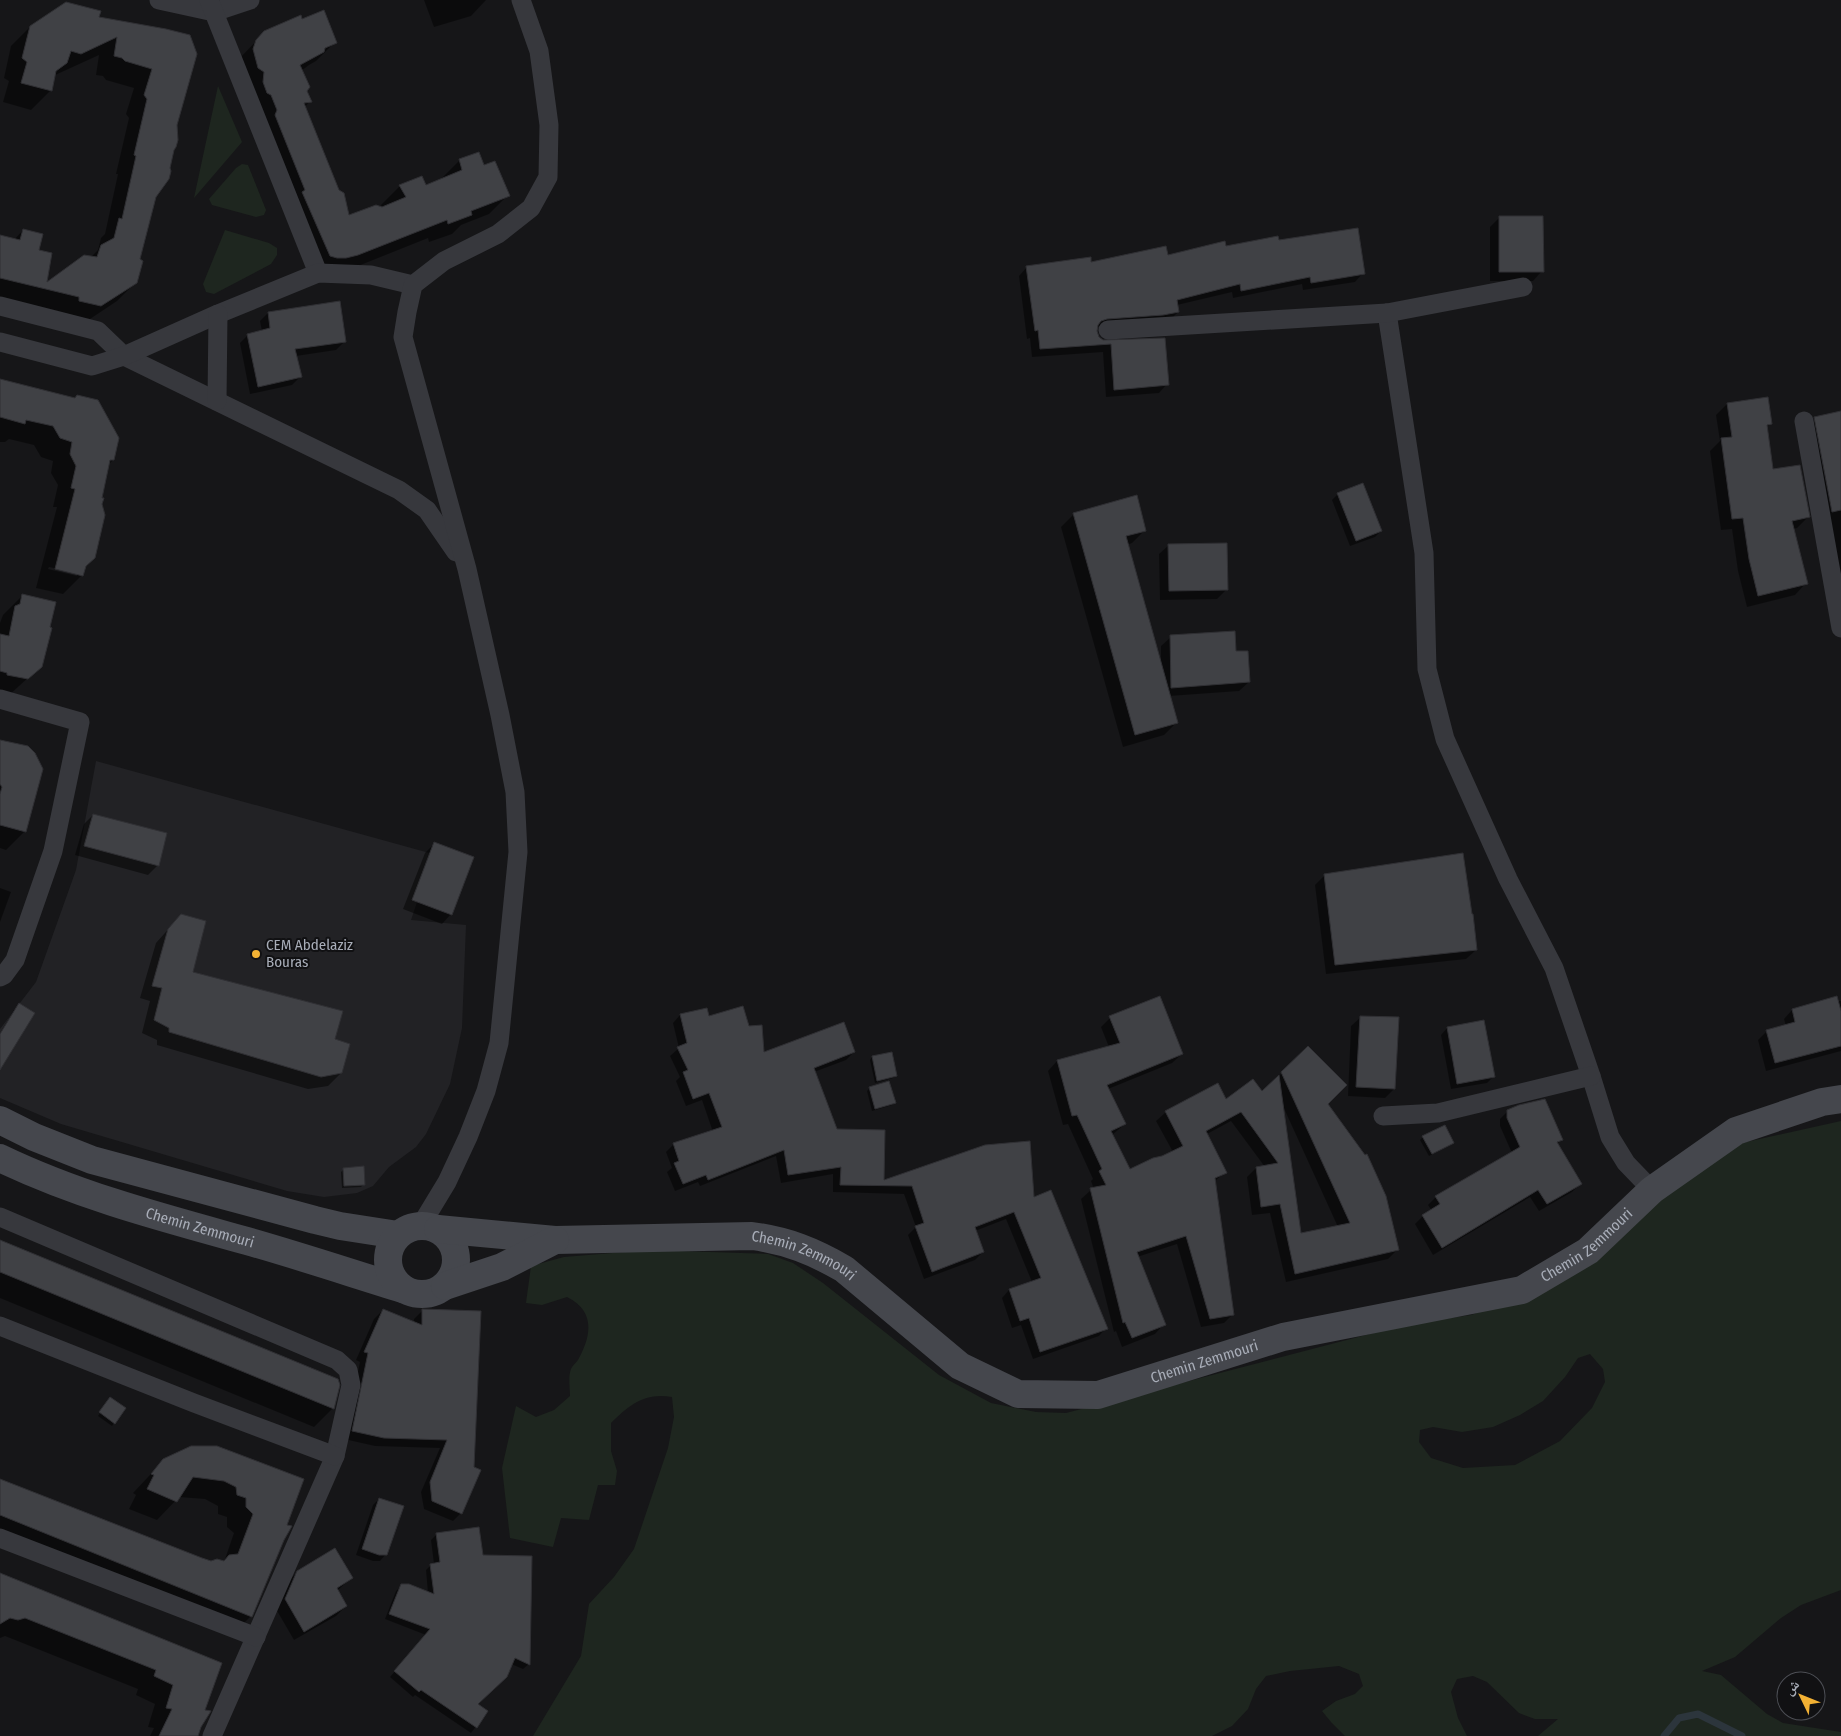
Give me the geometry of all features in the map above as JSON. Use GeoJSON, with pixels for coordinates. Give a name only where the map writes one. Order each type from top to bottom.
{"type":"FeatureCollection","features":[{"type":"Feature","properties":{"kind":"street"},"geometry":{"type":"LineString","coordinates":[[159,0],[212,6],[250,0]]}},
{"type":"Feature","properties":{"kind":"street"},"geometry":{"type":"LineString","coordinates":[[419,1230],[449,1238],[455,1249],[457,1262],[453,1275],[445,1286],[436,1292],[424,1295],[413,1294],[403,1289],[394,1281],[388,1270],[387,1257],[391,1245],[419,1230],[447,1182],[468,1138],[486,1091],[499,1043],[518,852],[515,792],[500,715],[467,569],[403,337],[413,285],[444,261],[498,234],[532,208],[548,177],[549,125],[538,51],[521,0]]}},
{"type":"Feature","properties":{"kind":"street"},"geometry":{"type":"LineString","coordinates":[[212,6],[318,273]]}},
{"type":"Feature","properties":{"kind":"street"},"geometry":{"type":"LineString","coordinates":[[0,342],[92,366],[124,356],[218,314],[318,273],[371,275],[413,285]]}},
{"type":"Feature","properties":{"kind":"street"},"geometry":{"type":"LineString","coordinates":[[1108,330],[1387,313],[1522,287]]}},
{"type":"Feature","properties":{"kind":"street"},"geometry":{"type":"LineString","coordinates":[[0,306],[98,331],[124,356],[400,490],[427,510],[467,569]]}},
{"type":"Feature","properties":{"kind":"street"},"geometry":{"type":"LineString","coordinates":[[1387,313],[1424,553],[1427,669],[1445,739],[1508,878],[1554,968],[1610,1137],[1626,1163],[1652,1190]]}},
{"type":"Feature","properties":{"kind":"street"},"geometry":{"type":"LineString","coordinates":[[217,401],[218,314]]}},
{"type":"Feature","properties":{"kind":"street"},"geometry":{"type":"LineString","coordinates":[[1804,421],[1841,628]]}},
{"type":"Feature","properties":{"kind":"street"},"geometry":{"type":"LineString","coordinates":[[0,699],[80,722],[53,851],[15,960],[4,975],[0,977]]}},
{"type":"Feature","properties":{"kind":"street"},"geometry":{"type":"LineString","coordinates":[[1383,1116],[1438,1113],[1591,1076]]}},
{"type":"Feature","properties":{"kind":"street","name":"Chemin Zemmouri"},"geometry":{"type":"LineString","coordinates":[[0,1120],[92,1160],[340,1226],[555,1240],[752,1236],[785,1242],[823,1256],[844,1269],[960,1366],[1018,1394],[1098,1395],[1283,1337],[1522,1290],[1588,1251],[1652,1190],[1736,1131],[1822,1102],[1841,1099]]}},
{"type":"Feature","properties":{"kind":"street","name":"Chemin Zemmouri"},"geometry":{"type":"LineString","coordinates":[[0,1158],[86,1194],[403,1289]]}},
{"type":"Feature","properties":{"kind":"street"},"geometry":{"type":"LineString","coordinates":[[0,1216],[336,1360],[348,1370],[351,1385],[335,1456],[212,1736]]}},
{"type":"Feature","properties":{"kind":"street","name":"Chemin Zemmouri"},"geometry":{"type":"LineString","coordinates":[[445,1286],[502,1267],[555,1240]]}},
{"type":"Feature","properties":{"kind":"street"},"geometry":{"type":"LineString","coordinates":[[0,1326],[194,1403],[335,1456]]}},
{"type":"Feature","properties":{"kind":"street"},"geometry":{"type":"LineString","coordinates":[[0,1538],[256,1637]]}},
{"type":"Feature","properties":{"kind":"shaded area"},"geometry":{"type":"Polygon","coordinates":[[[218,86],[242,142],[194,198],[218,86]]]}},
{"type":"Feature","properties":{"kind":"shaded area"},"geometry":{"type":"Polygon","coordinates":[[[242,164],[248,165],[266,210],[264,215],[256,217],[212,205],[209,199],[236,168],[242,164]]]}},
{"type":"Feature","properties":{"kind":"shaded area"},"geometry":{"type":"Polygon","coordinates":[[[225,230],[269,243],[277,248],[277,255],[271,264],[214,294],[206,292],[203,284],[225,230]]]}},
{"type":"Feature","properties":{"kind":"shaded area","name":"CEM Abdelaziz Bouras"},"geometry":{"type":"Polygon","coordinates":[[[96,761],[433,854],[411,920],[466,925],[462,1028],[450,1084],[426,1134],[416,1147],[389,1167],[373,1186],[357,1193],[324,1197],[287,1191],[61,1124],[0,1098],[0,1029],[36,982],[76,870],[96,761]]]}},
{"type":"Feature","properties":{"kind":"shaded area"},"geometry":{"type":"Polygon","coordinates":[[[1841,1121],[1841,1590],[1801,1605],[1781,1618],[1735,1657],[1702,1671],[1721,1675],[1776,1721],[1841,1732],[1841,1736],[1538,1736],[1558,1719],[1535,1719],[1519,1713],[1487,1682],[1473,1676],[1457,1679],[1451,1692],[1458,1718],[1467,1736],[1345,1736],[1322,1711],[1336,1701],[1355,1694],[1363,1686],[1359,1674],[1339,1666],[1290,1671],[1266,1676],[1256,1689],[1248,1709],[1232,1726],[1212,1736],[533,1736],[581,1656],[589,1604],[614,1577],[634,1549],[668,1448],[674,1417],[672,1397],[654,1396],[646,1398],[624,1411],[611,1423],[611,1451],[617,1471],[615,1485],[598,1485],[589,1520],[561,1518],[553,1547],[510,1538],[502,1468],[516,1406],[536,1417],[554,1410],[570,1396],[570,1372],[583,1351],[588,1333],[586,1316],[582,1309],[567,1297],[542,1305],[526,1303],[531,1266],[564,1257],[649,1250],[768,1254],[793,1263],[823,1283],[939,1375],[991,1403],[1036,1412],[1066,1413],[1408,1324],[1471,1315],[1536,1293],[1722,1149],[1841,1121]],[[1590,1354],[1578,1358],[1565,1377],[1543,1401],[1520,1415],[1493,1427],[1462,1432],[1433,1427],[1420,1430],[1419,1442],[1431,1458],[1463,1468],[1515,1465],[1560,1441],[1592,1408],[1605,1382],[1603,1369],[1590,1354]]]}},
{"type":"Feature","properties":{"kind":"building"},"geometry":{"type":"Polygon","coordinates":[[[66,2],[101,11],[99,17],[190,35],[197,54],[177,125],[178,140],[174,150],[169,179],[156,197],[140,259],[143,261],[137,283],[101,306],[79,301],[79,297],[0,278],[0,235],[20,240],[23,229],[43,234],[39,250],[52,253],[47,282],[84,255],[97,257],[101,245],[114,238],[119,218],[122,219],[147,99],[144,95],[152,69],[114,56],[117,37],[81,54],[71,51],[67,63],[56,71],[52,91],[21,83],[27,62],[22,58],[30,26],[66,2]]]}},
{"type":"Feature","properties":{"kind":"building"},"geometry":{"type":"Polygon","coordinates":[[[324,10],[337,43],[325,48],[324,52],[300,65],[310,87],[307,91],[312,102],[304,103],[339,190],[344,193],[349,215],[376,205],[382,207],[406,197],[399,185],[422,176],[426,185],[462,170],[459,159],[479,152],[484,165],[495,161],[510,196],[471,211],[472,215],[448,224],[447,220],[358,255],[346,258],[330,256],[302,192],[305,190],[275,115],[277,110],[263,82],[264,72],[258,68],[253,49],[256,40],[264,31],[301,15],[302,19],[324,10]]]}},
{"type":"Feature","properties":{"kind":"building"},"geometry":{"type":"Polygon","coordinates":[[[1499,216],[1543,216],[1544,272],[1499,272],[1499,216]]]}},
{"type":"Feature","properties":{"kind":"building"},"geometry":{"type":"Polygon","coordinates":[[[1358,228],[1365,274],[1311,283],[1310,277],[1241,291],[1240,284],[1177,300],[1179,312],[1101,321],[1097,331],[1099,337],[1103,340],[1165,338],[1169,385],[1114,390],[1111,344],[1040,349],[1038,330],[1035,331],[1026,266],[1091,257],[1091,262],[1166,246],[1168,255],[1225,241],[1226,246],[1278,236],[1279,240],[1358,228]]]}},
{"type":"Feature","properties":{"kind":"building"},"geometry":{"type":"Polygon","coordinates":[[[340,301],[346,342],[295,349],[302,377],[258,387],[247,334],[270,328],[268,312],[340,301]]]}},
{"type":"Feature","properties":{"kind":"building"},"geometry":{"type":"Polygon","coordinates":[[[0,379],[75,398],[77,395],[98,400],[119,438],[114,460],[110,460],[102,498],[104,498],[102,504],[105,515],[95,558],[86,566],[83,576],[55,569],[75,489],[71,488],[76,466],[70,454],[72,442],[60,438],[53,426],[26,420],[25,424],[0,417],[0,379]]]}},
{"type":"Feature","properties":{"kind":"building"},"geometry":{"type":"Polygon","coordinates":[[[1768,397],[1772,424],[1767,425],[1773,469],[1800,465],[1810,517],[1792,521],[1808,584],[1758,596],[1749,559],[1743,518],[1732,519],[1721,438],[1732,437],[1727,403],[1768,397]]]}},
{"type":"Feature","properties":{"kind":"building"},"geometry":{"type":"Polygon","coordinates":[[[1841,411],[1841,510],[1832,512],[1814,417],[1841,411]]]}},
{"type":"Feature","properties":{"kind":"building"},"geometry":{"type":"Polygon","coordinates":[[[1363,483],[1382,531],[1356,541],[1337,493],[1363,483]]]}},
{"type":"Feature","properties":{"kind":"building"},"geometry":{"type":"Polygon","coordinates":[[[1137,495],[1146,531],[1126,536],[1178,723],[1135,735],[1073,513],[1137,495]]]}},
{"type":"Feature","properties":{"kind":"building"},"geometry":{"type":"Polygon","coordinates":[[[1227,543],[1228,590],[1169,591],[1168,544],[1227,543]]]}},
{"type":"Feature","properties":{"kind":"building"},"geometry":{"type":"Polygon","coordinates":[[[22,594],[56,602],[50,627],[52,628],[42,667],[28,679],[7,675],[7,673],[0,671],[0,634],[9,636],[15,606],[20,604],[22,594]]]}},
{"type":"Feature","properties":{"kind":"building"},"geometry":{"type":"Polygon","coordinates":[[[1235,631],[1236,651],[1248,651],[1250,682],[1171,688],[1170,635],[1235,631]]]}},
{"type":"Feature","properties":{"kind":"building"},"geometry":{"type":"Polygon","coordinates":[[[0,740],[28,746],[35,753],[43,769],[26,832],[0,825],[0,794],[2,787],[0,784],[0,740]]]}},
{"type":"Feature","properties":{"kind":"building"},"geometry":{"type":"Polygon","coordinates":[[[93,814],[167,833],[159,866],[84,846],[93,814]]]}},
{"type":"Feature","properties":{"kind":"building"},"geometry":{"type":"Polygon","coordinates":[[[434,842],[474,857],[452,915],[412,900],[434,842]]]}},
{"type":"Feature","properties":{"kind":"building"},"geometry":{"type":"Polygon","coordinates":[[[1463,853],[1477,950],[1335,965],[1324,874],[1463,853]]]}},
{"type":"Feature","properties":{"kind":"building"},"geometry":{"type":"Polygon","coordinates":[[[181,914],[206,921],[193,972],[343,1011],[335,1039],[350,1044],[342,1073],[321,1077],[169,1032],[169,1028],[154,1020],[162,988],[152,986],[168,929],[181,914]]]}},
{"type":"Feature","properties":{"kind":"building"},"geometry":{"type":"Polygon","coordinates":[[[1160,996],[1183,1054],[1107,1085],[1126,1124],[1111,1131],[1130,1169],[1183,1146],[1165,1111],[1218,1083],[1226,1099],[1253,1079],[1262,1091],[1279,1075],[1301,1233],[1350,1223],[1281,1072],[1308,1046],[1347,1085],[1328,1104],[1365,1155],[1367,1154],[1386,1196],[1399,1250],[1295,1274],[1280,1204],[1261,1207],[1256,1167],[1278,1163],[1241,1112],[1206,1131],[1227,1173],[1215,1178],[1234,1315],[1210,1319],[1186,1236],[1137,1252],[1166,1325],[1132,1338],[1125,1322],[1123,1323],[1090,1188],[1106,1185],[1099,1171],[1102,1169],[1077,1115],[1072,1116],[1057,1060],[1120,1043],[1109,1016],[1160,996]]]}},
{"type":"Feature","properties":{"kind":"building"},"geometry":{"type":"Polygon","coordinates":[[[1837,996],[1841,1011],[1841,1046],[1775,1063],[1766,1030],[1795,1022],[1792,1009],[1837,996]]]}},
{"type":"Feature","properties":{"kind":"building"},"geometry":{"type":"Polygon","coordinates":[[[19,1003],[35,1013],[0,1070],[0,1034],[19,1003]]]}},
{"type":"Feature","properties":{"kind":"building"},"geometry":{"type":"Polygon","coordinates":[[[743,1006],[749,1026],[762,1025],[764,1052],[844,1022],[855,1052],[814,1068],[837,1129],[885,1130],[884,1180],[985,1145],[1030,1141],[1034,1197],[1051,1190],[1108,1329],[1040,1352],[1029,1318],[1020,1321],[1009,1289],[1041,1278],[1014,1212],[975,1227],[984,1252],[932,1272],[915,1226],[924,1223],[912,1186],[840,1185],[841,1167],[788,1175],[784,1150],[708,1180],[706,1175],[683,1184],[674,1163],[679,1161],[673,1143],[722,1127],[709,1093],[693,1099],[683,1072],[688,1070],[677,1047],[687,1043],[680,1014],[707,1008],[709,1016],[743,1006]]]}},
{"type":"Feature","properties":{"kind":"building"},"geometry":{"type":"Polygon","coordinates":[[[1360,1016],[1399,1017],[1395,1089],[1356,1087],[1360,1016]]]}},
{"type":"Feature","properties":{"kind":"building"},"geometry":{"type":"Polygon","coordinates":[[[1484,1020],[1495,1077],[1457,1084],[1447,1027],[1484,1020]]]}},
{"type":"Feature","properties":{"kind":"building"},"geometry":{"type":"Polygon","coordinates":[[[892,1052],[897,1076],[877,1081],[872,1056],[892,1052]]]}},
{"type":"Feature","properties":{"kind":"building"},"geometry":{"type":"Polygon","coordinates":[[[889,1081],[896,1103],[875,1109],[869,1087],[889,1081]]]}},
{"type":"Feature","properties":{"kind":"building"},"geometry":{"type":"Polygon","coordinates":[[[1545,1099],[1563,1140],[1557,1142],[1582,1184],[1547,1204],[1538,1190],[1442,1248],[1422,1215],[1440,1204],[1435,1196],[1520,1147],[1507,1118],[1507,1110],[1545,1099]]]}},
{"type":"Feature","properties":{"kind":"building"},"geometry":{"type":"Polygon","coordinates":[[[1445,1125],[1454,1143],[1432,1154],[1422,1136],[1445,1125]]]}},
{"type":"Feature","properties":{"kind":"building"},"geometry":{"type":"Polygon","coordinates":[[[364,1166],[365,1185],[344,1186],[343,1168],[364,1166]]]}},
{"type":"Feature","properties":{"kind":"building"},"geometry":{"type":"Polygon","coordinates":[[[0,1240],[338,1379],[340,1385],[334,1409],[0,1272],[0,1240]]]}},
{"type":"Feature","properties":{"kind":"building"},"geometry":{"type":"Polygon","coordinates":[[[383,1309],[422,1325],[422,1309],[481,1311],[474,1467],[481,1470],[462,1514],[432,1501],[430,1482],[447,1440],[384,1438],[352,1431],[368,1353],[364,1352],[383,1309]]]}},
{"type":"Feature","properties":{"kind":"building"},"geometry":{"type":"Polygon","coordinates":[[[110,1397],[126,1408],[115,1424],[99,1412],[110,1397]]]}},
{"type":"Feature","properties":{"kind":"building"},"geometry":{"type":"Polygon","coordinates":[[[191,1446],[217,1446],[304,1479],[287,1525],[292,1526],[284,1540],[252,1617],[0,1515],[0,1479],[202,1558],[211,1561],[217,1559],[224,1561],[229,1555],[238,1554],[253,1514],[246,1507],[246,1498],[237,1495],[236,1487],[224,1481],[193,1477],[177,1502],[147,1489],[154,1475],[151,1474],[163,1459],[191,1446]]]}},
{"type":"Feature","properties":{"kind":"building"},"geometry":{"type":"Polygon","coordinates":[[[379,1498],[404,1506],[387,1555],[379,1555],[362,1549],[379,1498]]]}},
{"type":"Feature","properties":{"kind":"building"},"geometry":{"type":"Polygon","coordinates":[[[479,1527],[483,1555],[532,1556],[530,1665],[515,1658],[507,1677],[478,1704],[488,1711],[477,1728],[421,1690],[419,1692],[394,1671],[430,1629],[389,1614],[401,1584],[409,1584],[434,1594],[430,1564],[440,1562],[436,1533],[479,1527]]]}},
{"type":"Feature","properties":{"kind":"building"},"geometry":{"type":"Polygon","coordinates":[[[335,1548],[353,1578],[337,1588],[347,1606],[304,1632],[285,1599],[297,1571],[335,1548]]]}},
{"type":"Feature","properties":{"kind":"building"},"geometry":{"type":"Polygon","coordinates":[[[0,1573],[222,1663],[205,1710],[211,1711],[198,1736],[159,1736],[172,1709],[166,1708],[173,1685],[154,1676],[156,1670],[25,1618],[18,1620],[10,1618],[0,1624],[0,1573]]]}},
{"type":"Feature","properties":{"kind":"waterway"},"geometry":{"type":"LineString","coordinates":[[1664,1736],[1679,1718],[1698,1714],[1742,1736]]}},
{"type":"Feature","properties":{"kind":"place","name":"CEM Abdelaziz Bouras"},"geometry":{"type":"Point","coordinates":[256,954]}}]}
